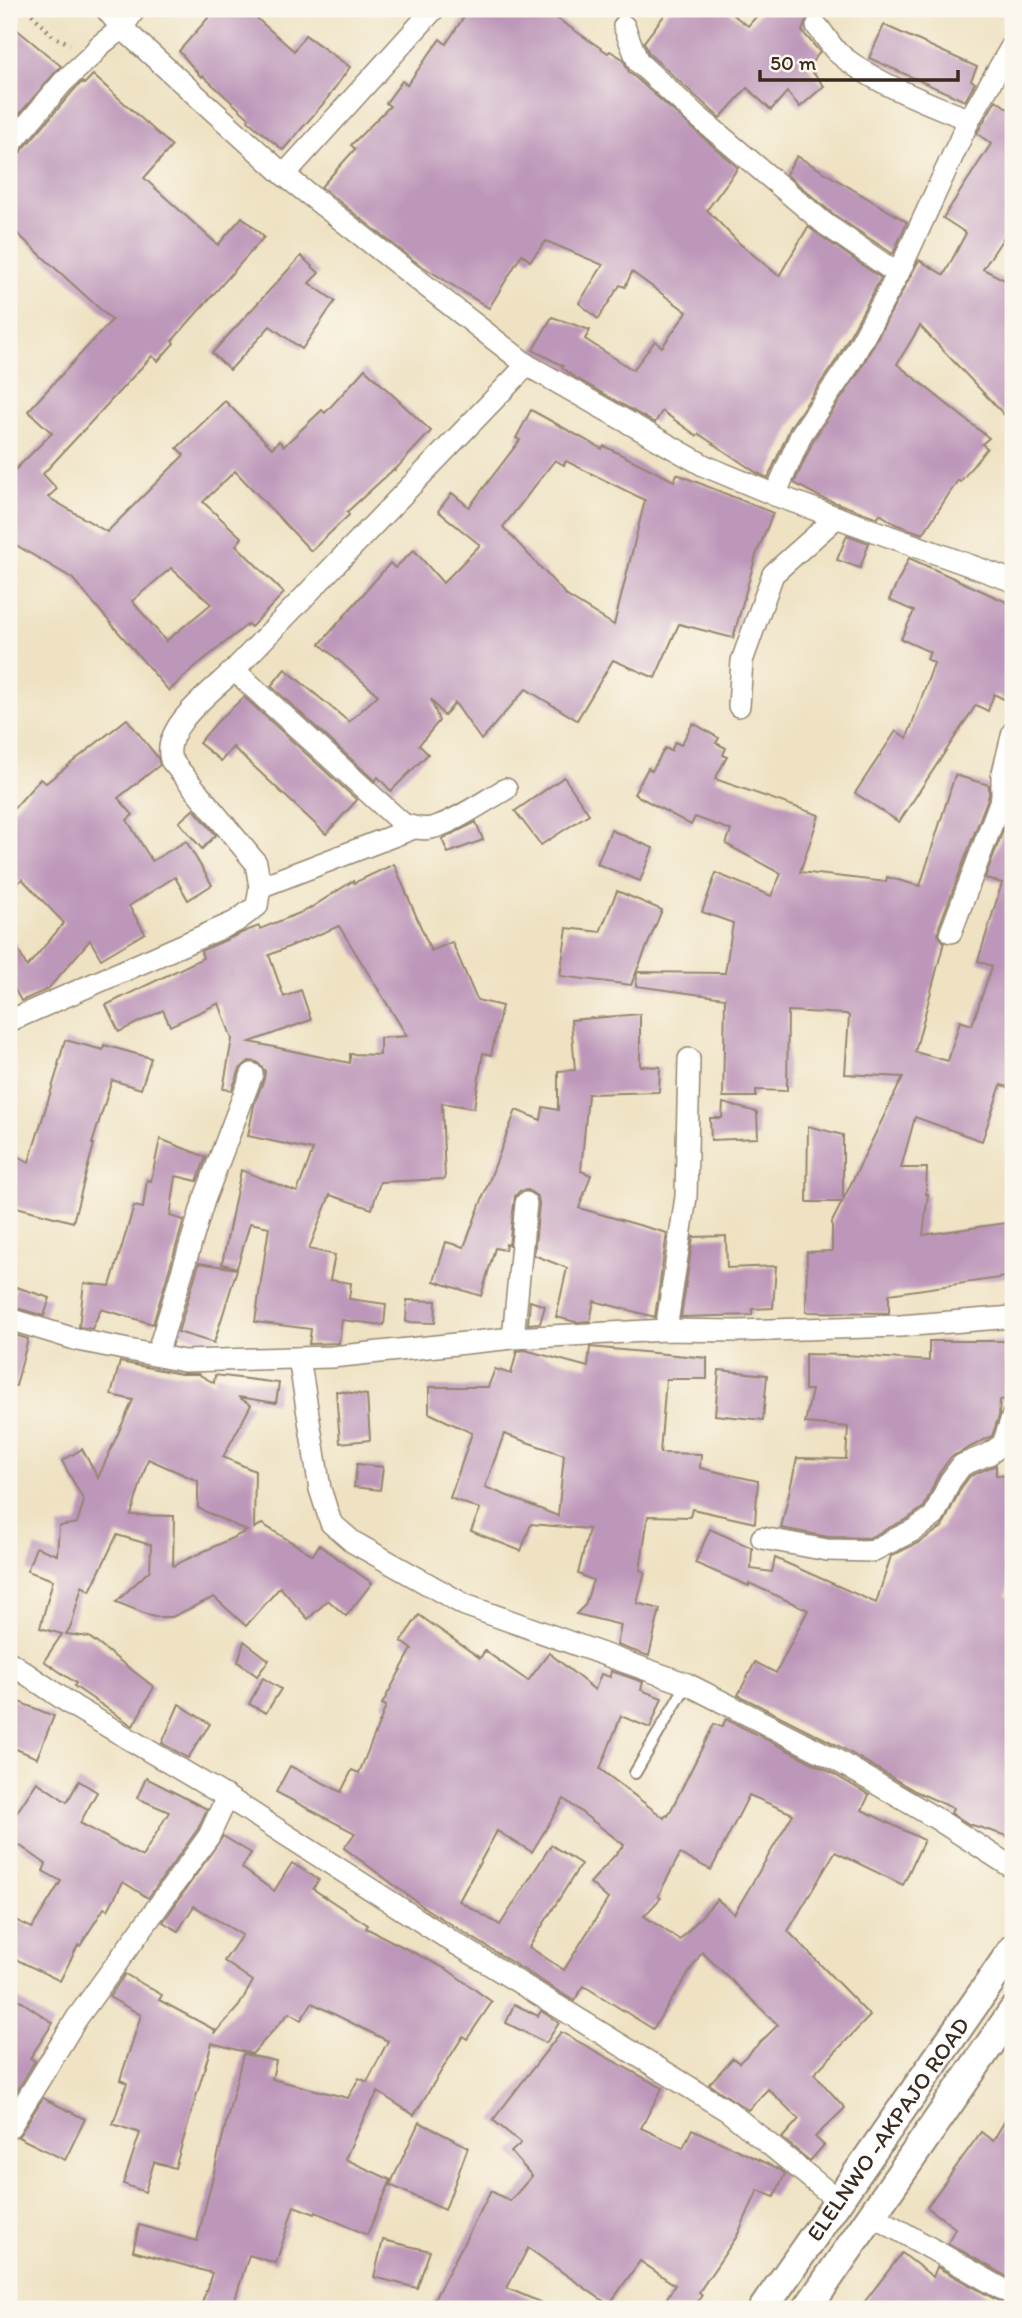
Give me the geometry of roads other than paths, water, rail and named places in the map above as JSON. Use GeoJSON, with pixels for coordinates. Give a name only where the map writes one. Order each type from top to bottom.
{"type":"FeatureCollection","features":[{"type":"Feature","properties":{"kind":"main road","name":"ELELNWO -AKPAJO ROAD"},"geometry":{"type":"LineString","coordinates":[[763,2309],[1013,1949]]}},
{"type":"Feature","properties":{"kind":"main road"},"geometry":{"type":"LineString","coordinates":[[807,2309],[1013,2011]]}},
{"type":"Feature","properties":{"kind":"street"},"geometry":{"type":"LineString","coordinates":[[106,9],[122,28],[284,176],[527,366],[705,466],[775,495],[1013,581]]}},
{"type":"Feature","properties":{"kind":"street"},"geometry":{"type":"LineString","coordinates":[[9,146],[63,82],[99,46],[122,28],[135,9]]}},
{"type":"Feature","properties":{"kind":"street"},"geometry":{"type":"LineString","coordinates":[[284,176],[434,9]]}},
{"type":"Feature","properties":{"kind":"street"},"geometry":{"type":"LineString","coordinates":[[624,26],[638,62],[696,115],[825,224],[898,274]]}},
{"type":"Feature","properties":{"kind":"street"},"geometry":{"type":"LineString","coordinates":[[817,26],[836,51],[867,72],[903,92],[969,120]]}},
{"type":"Feature","properties":{"kind":"street"},"geometry":{"type":"LineString","coordinates":[[775,495],[802,433],[848,366],[898,274],[969,120],[1013,44]]}},
{"type":"Feature","properties":{"kind":"street"},"geometry":{"type":"LineString","coordinates":[[9,1021],[235,922],[257,906],[260,887],[256,863],[171,760],[168,751],[176,730],[186,716],[234,670],[527,366]]}},
{"type":"Feature","properties":{"kind":"street"},"geometry":{"type":"LineString","coordinates":[[739,706],[742,661],[773,574],[837,517]]}},
{"type":"Feature","properties":{"kind":"street"},"geometry":{"type":"LineString","coordinates":[[234,670],[403,824],[414,828],[430,828],[506,789]]}},
{"type":"Feature","properties":{"kind":"street"},"geometry":{"type":"LineString","coordinates":[[951,932],[1002,797],[1002,777],[1013,732]]}},
{"type":"Feature","properties":{"kind":"street"},"geometry":{"type":"LineString","coordinates":[[260,887],[414,828]]}},
{"type":"Feature","properties":{"kind":"street"},"geometry":{"type":"LineString","coordinates":[[666,1330],[686,1197],[689,1059]]}},
{"type":"Feature","properties":{"kind":"street"},"geometry":{"type":"LineString","coordinates":[[157,1355],[204,1200],[252,1074]]}},
{"type":"Feature","properties":{"kind":"street"},"geometry":{"type":"LineString","coordinates":[[513,1338],[526,1203]]}},
{"type":"Feature","properties":{"kind":"street"},"geometry":{"type":"LineString","coordinates":[[9,1319],[78,1340],[184,1361],[332,1357],[513,1338],[666,1330],[738,1331],[887,1326],[1013,1317]]}},
{"type":"Feature","properties":{"kind":"street"},"geometry":{"type":"LineString","coordinates":[[299,1357],[320,1489],[331,1523],[353,1542],[465,1605],[687,1684],[831,1757],[937,1819],[1013,1868]]}},
{"type":"Feature","properties":{"kind":"street"},"geometry":{"type":"LineString","coordinates":[[762,1538],[827,1550],[872,1550],[914,1530],[934,1516],[950,1481],[962,1465],[989,1454],[1003,1444],[1013,1415]]}},
{"type":"Feature","properties":{"kind":"street"},"geometry":{"type":"LineString","coordinates":[[9,1662],[75,1707],[227,1797],[450,1940],[728,2110],[839,2200]]}},
{"type":"Feature","properties":{"kind":"street"},"geometry":{"type":"LineString","coordinates":[[10,2127],[77,2018],[209,1836],[227,1797]]}},
{"type":"Feature","properties":{"kind":"street"},"geometry":{"type":"LineString","coordinates":[[872,2215],[1013,2295]]}},
{"type":"Feature","properties":{"kind":"lane"},"geometry":{"type":"LineString","coordinates":[[635,1773],[687,1684]]}}]}
